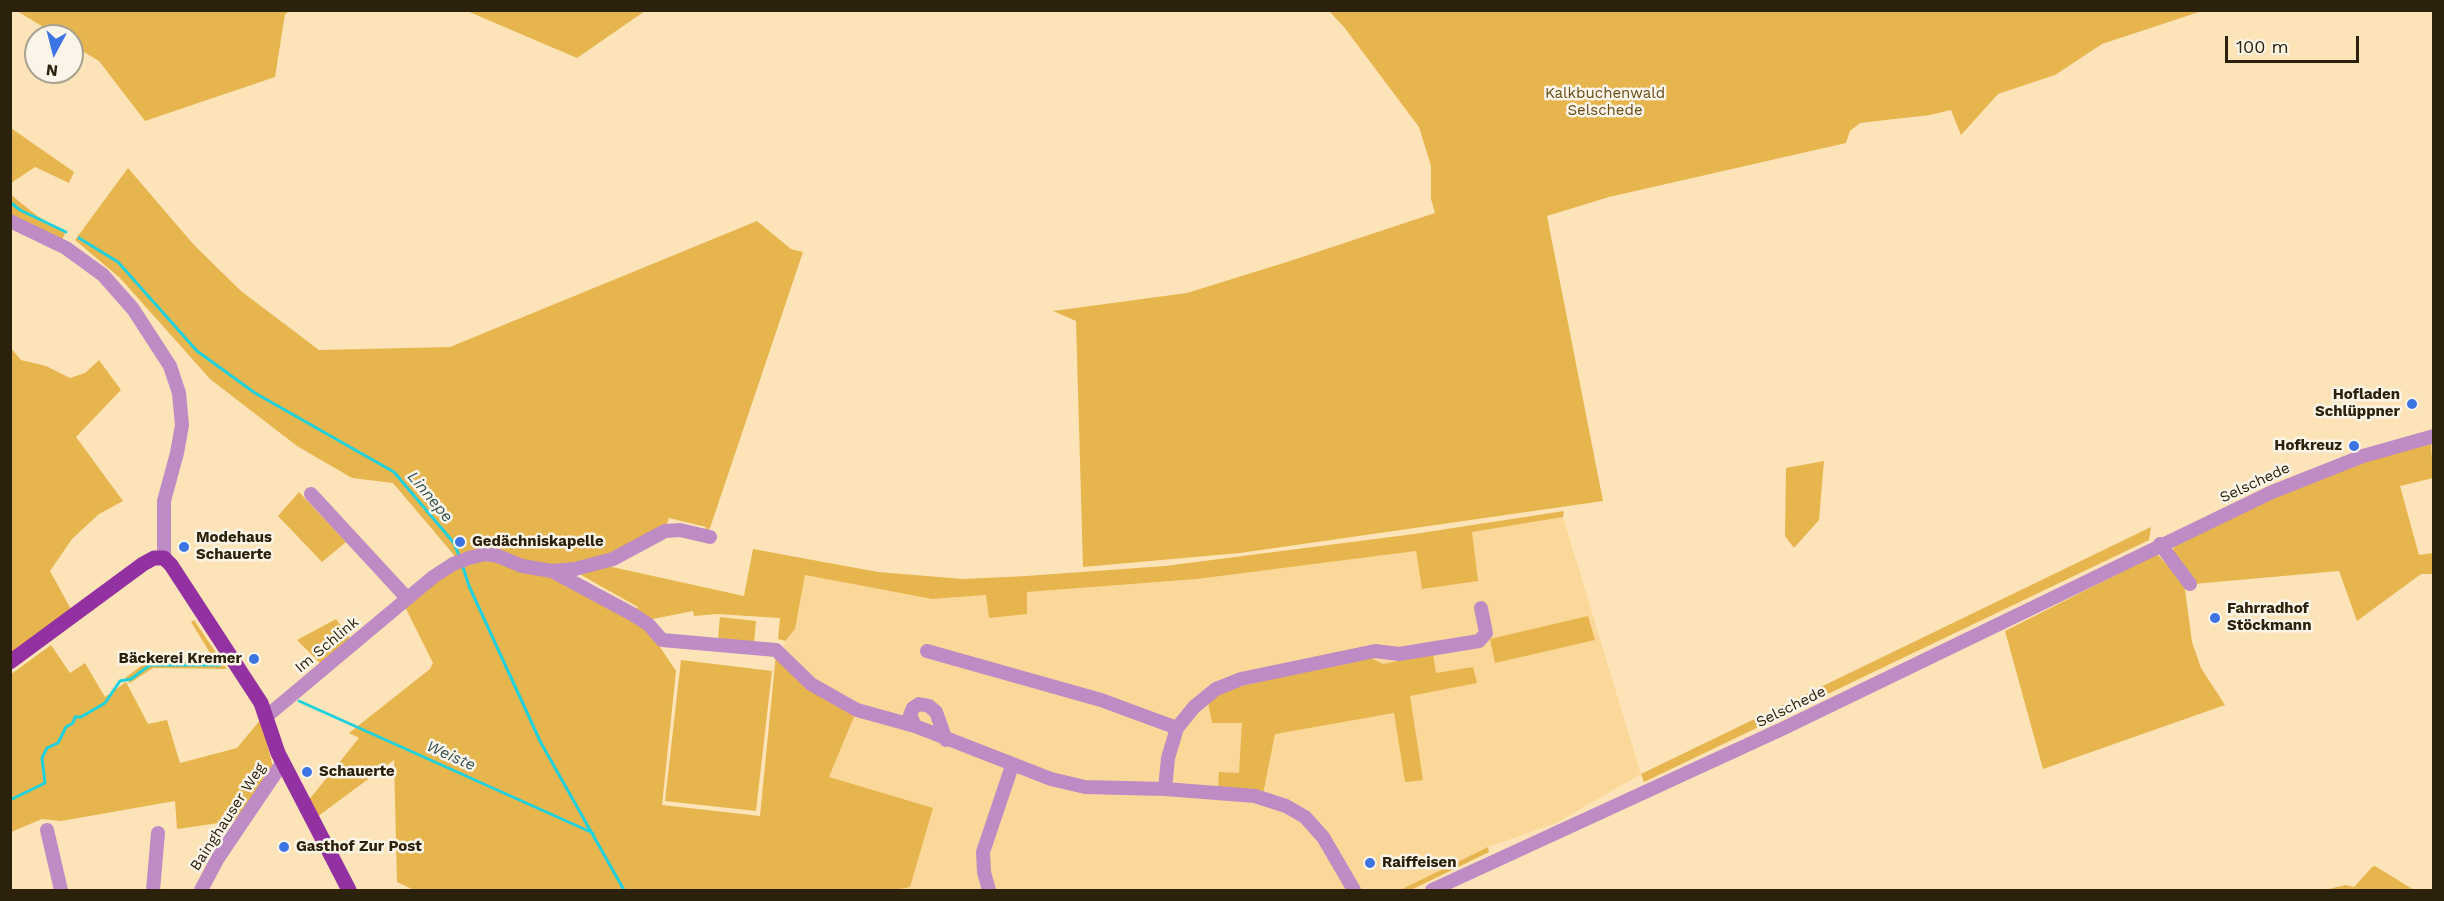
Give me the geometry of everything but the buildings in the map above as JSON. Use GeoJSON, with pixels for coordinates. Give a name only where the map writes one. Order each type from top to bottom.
{"type":"FeatureCollection","features":[{"type":"Feature","properties":{"kind":"main road"},"geometry":{"type":"LineString","coordinates":[[10,663],[159,558],[171,565],[248,680],[267,716],[283,762],[349,891]]}},
{"type":"Feature","properties":{"kind":"street"},"geometry":{"type":"LineString","coordinates":[[10,222],[66,248],[103,275],[133,309],[170,366],[177,384],[182,425],[164,501],[159,558]]}},
{"type":"Feature","properties":{"kind":"street","name":"Selschede"},"geometry":{"type":"LineString","coordinates":[[1432,891],[1782,729],[2160,544],[2327,468],[2433,436]]}},
{"type":"Feature","properties":{"kind":"street"},"geometry":{"type":"LineString","coordinates":[[311,494],[407,598]]}},
{"type":"Feature","properties":{"kind":"street","name":"Im Schlink"},"geometry":{"type":"LineString","coordinates":[[267,716],[407,598],[453,564],[485,554],[498,556],[533,569],[552,571],[575,569],[613,559],[665,531],[680,530],[710,537]]}},
{"type":"Feature","properties":{"kind":"street"},"geometry":{"type":"LineString","coordinates":[[2160,544],[2190,584]]}},
{"type":"Feature","properties":{"kind":"street"},"geometry":{"type":"LineString","coordinates":[[552,571],[634,615],[649,625],[662,640],[776,650],[811,684],[857,710],[915,726],[1012,766],[1051,779],[1086,787],[1165,789],[1255,796],[1286,806],[1305,817],[1323,837],[1354,891]]}},
{"type":"Feature","properties":{"kind":"street"},"geometry":{"type":"LineString","coordinates":[[1165,789],[1168,758],[1177,728],[1194,706],[1216,689],[1241,679],[1375,651],[1399,654],[1479,641],[1486,633],[1481,609]]}},
{"type":"Feature","properties":{"kind":"street"},"geometry":{"type":"LineString","coordinates":[[927,651],[1101,700],[1177,728]]}},
{"type":"Feature","properties":{"kind":"street"},"geometry":{"type":"LineString","coordinates":[[915,726],[910,715],[913,708],[919,704],[929,706],[936,712],[946,740]]}},
{"type":"Feature","properties":{"kind":"street","name":"Bainghauser Weg"},"geometry":{"type":"LineString","coordinates":[[201,891],[218,858],[283,762]]}},
{"type":"Feature","properties":{"kind":"street"},"geometry":{"type":"LineString","coordinates":[[989,891],[984,872],[983,852],[1012,766]]}},
{"type":"Feature","properties":{"kind":"street"},"geometry":{"type":"LineString","coordinates":[[47,830],[62,891]]}},
{"type":"Feature","properties":{"kind":"street"},"geometry":{"type":"LineString","coordinates":[[153,891],[158,833]]}},
{"type":"Feature","properties":{"kind":"shaded area"},"geometry":{"type":"Polygon","coordinates":[[[1563,517],[1641,774],[1556,823],[1488,847],[1400,890],[896,890],[910,887],[829,777],[856,712],[815,683],[784,649],[785,641],[795,629],[805,575],[932,599],[986,595],[989,618],[1027,592],[1197,579],[1416,551],[1423,589],[1471,532],[1563,517]]]}},
{"type":"Feature","properties":{"kind":"green space"},"geometry":{"type":"Polygon","coordinates":[[[17,11],[290,11],[285,14],[275,77],[145,121],[99,61],[84,52],[84,24],[38,24],[17,11]]]}},
{"type":"Feature","properties":{"kind":"green space"},"geometry":{"type":"Polygon","coordinates":[[[467,11],[645,11],[577,58],[467,11]]]}},
{"type":"Feature","properties":{"kind":"green space","name":"Kalkbuchenwald Selschede"},"geometry":{"type":"Polygon","coordinates":[[[1329,11],[2202,11],[2102,44],[2055,75],[1998,94],[1961,135],[1951,110],[1930,115],[1860,123],[1850,131],[1846,143],[1609,197],[1547,216],[1603,501],[1240,553],[1083,567],[1076,321],[1053,311],[1187,293],[1435,213],[1431,199],[1431,166],[1419,127],[1344,27],[1329,11]]]}},
{"type":"Feature","properties":{"kind":"green space"},"geometry":{"type":"Polygon","coordinates":[[[11,128],[74,172],[69,183],[35,167],[11,183],[11,128]]]}},
{"type":"Feature","properties":{"kind":"green space"},"geometry":{"type":"Polygon","coordinates":[[[128,168],[194,245],[241,291],[319,350],[450,347],[757,221],[791,249],[803,252],[710,528],[704,533],[706,527],[669,518],[667,524],[623,552],[558,568],[504,556],[453,562],[454,555],[393,483],[352,478],[297,446],[210,379],[120,278],[75,240],[128,168]]]}},
{"type":"Feature","properties":{"kind":"green space"},"geometry":{"type":"Polygon","coordinates":[[[10,194],[36,215],[65,233],[62,240],[11,215],[10,194]]]}},
{"type":"Feature","properties":{"kind":"green space"},"geometry":{"type":"Polygon","coordinates":[[[10,347],[21,360],[46,366],[70,378],[85,373],[99,360],[121,390],[76,437],[123,501],[99,514],[72,539],[50,571],[72,611],[10,655],[10,347]]]}},
{"type":"Feature","properties":{"kind":"green space"},"geometry":{"type":"Polygon","coordinates":[[[2431,442],[2433,478],[2400,486],[2419,555],[2433,553],[2433,574],[2421,574],[2357,621],[2339,571],[2194,584],[2172,553],[2176,541],[2322,476],[2369,459],[2431,442]]]}},
{"type":"Feature","properties":{"kind":"green space"},"geometry":{"type":"Polygon","coordinates":[[[1824,461],[1819,520],[1794,548],[1785,536],[1786,468],[1824,461]]]}},
{"type":"Feature","properties":{"kind":"green space"},"geometry":{"type":"Polygon","coordinates":[[[299,492],[346,542],[322,562],[278,516],[299,492]]]}},
{"type":"Feature","properties":{"kind":"green space"},"geometry":{"type":"Polygon","coordinates":[[[1564,511],[1563,517],[1472,532],[1478,581],[1422,589],[1416,551],[1197,579],[1027,592],[1027,614],[989,618],[986,595],[932,599],[805,575],[795,629],[785,641],[778,639],[780,618],[717,614],[694,616],[693,611],[648,620],[634,612],[638,607],[581,575],[603,565],[744,596],[753,549],[878,572],[963,579],[1165,566],[1414,534],[1564,511]]]}},
{"type":"Feature","properties":{"kind":"green space"},"geometry":{"type":"Polygon","coordinates":[[[2151,527],[2149,540],[1644,782],[1641,774],[2151,527]]]}},
{"type":"Feature","properties":{"kind":"green space"},"geometry":{"type":"Polygon","coordinates":[[[2157,554],[2184,582],[2192,642],[2201,668],[2225,705],[2043,769],[2005,631],[2157,554]]]}},
{"type":"Feature","properties":{"kind":"green space"},"geometry":{"type":"Polygon","coordinates":[[[483,558],[547,573],[646,626],[676,671],[662,805],[760,816],[776,654],[856,712],[829,777],[933,808],[910,887],[896,890],[414,890],[397,882],[394,760],[317,817],[308,801],[359,738],[349,733],[430,669],[433,663],[404,605],[454,566],[483,558]]]}},
{"type":"Feature","properties":{"kind":"green space"},"geometry":{"type":"Polygon","coordinates":[[[1588,616],[1595,640],[1495,663],[1490,639],[1588,616]]]}},
{"type":"Feature","properties":{"kind":"green space"},"geometry":{"type":"Polygon","coordinates":[[[720,617],[756,621],[754,643],[718,639],[720,617]]]}},
{"type":"Feature","properties":{"kind":"green space"},"geometry":{"type":"Polygon","coordinates":[[[336,619],[352,641],[323,666],[297,640],[336,619]]]}},
{"type":"Feature","properties":{"kind":"green space"},"geometry":{"type":"Polygon","coordinates":[[[194,620],[227,669],[153,668],[130,683],[125,678],[145,663],[215,661],[191,622],[194,620]]]}},
{"type":"Feature","properties":{"kind":"green space"},"geometry":{"type":"Polygon","coordinates":[[[51,645],[70,673],[85,663],[105,697],[126,682],[148,724],[167,720],[180,763],[237,748],[261,719],[273,767],[240,820],[177,829],[175,801],[61,821],[42,819],[11,832],[10,675],[51,645]]]}},
{"type":"Feature","properties":{"kind":"green space"},"geometry":{"type":"Polygon","coordinates":[[[1433,654],[1436,673],[1473,667],[1477,683],[1410,696],[1423,780],[1405,782],[1394,713],[1275,734],[1263,794],[1218,788],[1219,772],[1239,773],[1242,723],[1212,723],[1208,702],[1220,691],[1369,657],[1383,664],[1433,654]]]}},
{"type":"Feature","properties":{"kind":"green space"},"geometry":{"type":"Polygon","coordinates":[[[681,660],[772,671],[756,811],[665,801],[681,660]]]}},
{"type":"Feature","properties":{"kind":"green space"},"geometry":{"type":"Polygon","coordinates":[[[1488,847],[1489,852],[1411,890],[1400,890],[1488,847]]]}},
{"type":"Feature","properties":{"kind":"green space"},"geometry":{"type":"Polygon","coordinates":[[[2375,866],[2414,890],[2325,890],[2345,885],[2354,887],[2375,866]]]}},
{"type":"Feature","properties":{"kind":"waterway","name":"Linnepe"},"geometry":{"type":"LineString","coordinates":[[10,202],[20,210],[66,232]]}},
{"type":"Feature","properties":{"kind":"waterway","name":"Linnepe"},"geometry":{"type":"LineString","coordinates":[[79,238],[118,262],[197,351],[255,393],[394,472],[454,543],[460,558]]}},
{"type":"Feature","properties":{"kind":"waterway","name":"Linnepe"},"geometry":{"type":"LineString","coordinates":[[462,564],[469,586],[541,743],[624,890]]}},
{"type":"Feature","properties":{"kind":"waterway","name":"Weiste"},"geometry":{"type":"LineString","coordinates":[[10,800],[45,783],[42,758],[47,748],[58,743],[66,727],[73,723],[75,717],[81,717],[105,703],[120,681],[131,679],[150,665],[220,665]]}},
{"type":"Feature","properties":{"kind":"waterway","name":"Weiste"},"geometry":{"type":"LineString","coordinates":[[299,701],[593,833]]}},
{"type":"Feature","properties":{"kind":"place","name":"Hofladen Schlüppner"},"geometry":{"type":"Point","coordinates":[2412,404]}},
{"type":"Feature","properties":{"kind":"place","name":"Hofkreuz"},"geometry":{"type":"Point","coordinates":[2354,446]}},
{"type":"Feature","properties":{"kind":"place","name":"Gedächniskapelle"},"geometry":{"type":"Point","coordinates":[460,542]}},
{"type":"Feature","properties":{"kind":"place","name":"Modehaus Schauerte"},"geometry":{"type":"Point","coordinates":[184,547]}},
{"type":"Feature","properties":{"kind":"place","name":"Fahrradhof Stöckmann"},"geometry":{"type":"Point","coordinates":[2215,618]}},
{"type":"Feature","properties":{"kind":"place","name":"Bäckerei Kremer"},"geometry":{"type":"Point","coordinates":[254,659]}},
{"type":"Feature","properties":{"kind":"place","name":"Schauerte"},"geometry":{"type":"Point","coordinates":[307,772]}},
{"type":"Feature","properties":{"kind":"place","name":"Gasthof Zur Post"},"geometry":{"type":"Point","coordinates":[284,847]}},
{"type":"Feature","properties":{"kind":"place","name":"Raiffeisen"},"geometry":{"type":"Point","coordinates":[1370,863]}}]}
